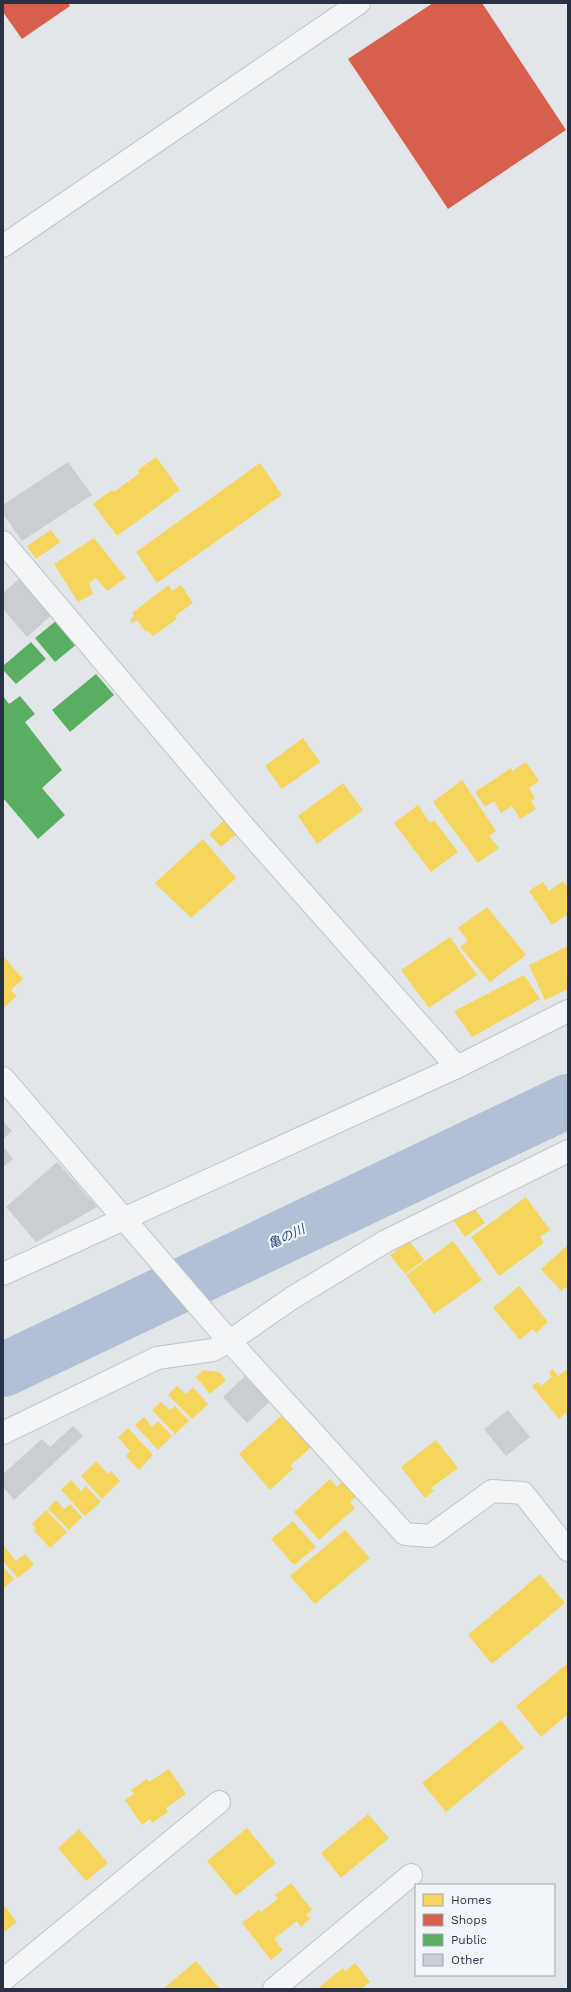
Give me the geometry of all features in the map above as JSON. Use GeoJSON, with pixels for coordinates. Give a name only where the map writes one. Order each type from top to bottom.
{"type":"FeatureCollection","features":[{"type":"Feature","properties":{"kind":"street"},"geometry":{"type":"LineString","coordinates":[[3,246],[359,3]]}},
{"type":"Feature","properties":{"kind":"street"},"geometry":{"type":"LineString","coordinates":[[3,542],[246,829],[457,1067]]}},
{"type":"Feature","properties":{"kind":"street"},"geometry":{"type":"LineString","coordinates":[[3,1274],[129,1224],[457,1067],[568,1011]]}},
{"type":"Feature","properties":{"kind":"street"},"geometry":{"type":"LineString","coordinates":[[3,1078],[223,1333],[405,1534],[430,1536],[492,1490],[523,1493],[568,1550]]}},
{"type":"Feature","properties":{"kind":"street"},"geometry":{"type":"LineString","coordinates":[[3,1434],[158,1358],[213,1350],[223,1333],[292,1298],[386,1241],[568,1151]]}},
{"type":"Feature","properties":{"kind":"street"},"geometry":{"type":"LineString","coordinates":[[3,1980],[219,1802]]}},
{"type":"Feature","properties":{"kind":"street"},"geometry":{"type":"LineString","coordinates":[[274,1989],[411,1875]]}},
{"type":"Feature","properties":{"kind":"building: Homes"},"geometry":{"type":"Polygon","coordinates":[[[156,457],[180,490],[117,536],[93,504],[112,490],[114,492],[140,473],[138,470],[156,457]]]}},
{"type":"Feature","properties":{"kind":"building: Homes"},"geometry":{"type":"Polygon","coordinates":[[[260,463],[282,495],[157,583],[136,552],[260,463]]]}},
{"type":"Feature","properties":{"kind":"building: Homes"},"geometry":{"type":"Polygon","coordinates":[[[51,530],[60,542],[36,559],[27,546],[51,530]]]}},
{"type":"Feature","properties":{"kind":"building: Homes"},"geometry":{"type":"Polygon","coordinates":[[[94,538],[126,578],[107,591],[96,578],[89,583],[93,594],[78,602],[54,564],[94,538]]]}},
{"type":"Feature","properties":{"kind":"building: Homes"},"geometry":{"type":"Polygon","coordinates":[[[169,585],[172,591],[181,585],[193,603],[175,616],[177,619],[153,636],[149,631],[146,632],[137,620],[132,623],[130,619],[135,616],[132,613],[169,585]]]}},
{"type":"Feature","properties":{"kind":"building: Homes"},"geometry":{"type":"Polygon","coordinates":[[[303,738],[320,762],[282,789],[265,766],[303,738]]]}},
{"type":"Feature","properties":{"kind":"building: Homes"},"geometry":{"type":"Polygon","coordinates":[[[526,762],[539,781],[529,788],[535,798],[531,801],[536,809],[520,819],[512,806],[501,813],[494,801],[485,807],[475,792],[511,768],[512,771],[526,762]]]}},
{"type":"Feature","properties":{"kind":"building: Homes"},"geometry":{"type":"Polygon","coordinates":[[[462,780],[496,831],[489,836],[499,848],[478,863],[433,802],[462,780]]]}},
{"type":"Feature","properties":{"kind":"building: Homes"},"geometry":{"type":"Polygon","coordinates":[[[343,783],[363,810],[317,844],[298,816],[343,783]]]}},
{"type":"Feature","properties":{"kind":"building: Homes"},"geometry":{"type":"Polygon","coordinates":[[[418,805],[430,823],[434,820],[458,852],[431,872],[394,823],[418,805]]]}},
{"type":"Feature","properties":{"kind":"building: Homes"},"geometry":{"type":"Polygon","coordinates":[[[229,816],[241,830],[221,847],[209,834],[229,816]]]}},
{"type":"Feature","properties":{"kind":"building: Homes"},"geometry":{"type":"Polygon","coordinates":[[[203,839],[236,878],[191,918],[155,883],[203,839]]]}},
{"type":"Feature","properties":{"kind":"building: Homes"},"geometry":{"type":"Polygon","coordinates":[[[563,881],[568,888],[568,914],[552,925],[529,891],[543,882],[549,891],[563,881]]]}},
{"type":"Feature","properties":{"kind":"building: Homes"},"geometry":{"type":"Polygon","coordinates":[[[487,907],[526,955],[490,982],[460,947],[468,941],[458,928],[487,907]]]}},
{"type":"Feature","properties":{"kind":"building: Homes"},"geometry":{"type":"Polygon","coordinates":[[[450,937],[477,975],[429,1008],[401,970],[450,937]]]}},
{"type":"Feature","properties":{"kind":"building: Homes"},"geometry":{"type":"Polygon","coordinates":[[[568,946],[568,989],[545,1000],[529,965],[568,946]]]}},
{"type":"Feature","properties":{"kind":"building: Homes"},"geometry":{"type":"Polygon","coordinates":[[[3,956],[23,979],[11,990],[17,996],[3,1008],[3,956]]]}},
{"type":"Feature","properties":{"kind":"building: Homes"},"geometry":{"type":"Polygon","coordinates":[[[524,975],[540,999],[472,1037],[454,1011],[524,975]]]}},
{"type":"Feature","properties":{"kind":"building: Homes"},"geometry":{"type":"Polygon","coordinates":[[[526,1197],[550,1230],[540,1237],[544,1243],[499,1276],[471,1237],[526,1197]]]}},
{"type":"Feature","properties":{"kind":"building: Homes"},"geometry":{"type":"Polygon","coordinates":[[[473,1206],[485,1223],[465,1237],[453,1220],[473,1206]]]}},
{"type":"Feature","properties":{"kind":"building: Homes"},"geometry":{"type":"Polygon","coordinates":[[[409,1241],[424,1260],[405,1274],[390,1255],[409,1241]]]}},
{"type":"Feature","properties":{"kind":"building: Homes"},"geometry":{"type":"Polygon","coordinates":[[[453,1241],[482,1280],[434,1314],[406,1275],[453,1241]]]}},
{"type":"Feature","properties":{"kind":"building: Homes"},"geometry":{"type":"Polygon","coordinates":[[[568,1245],[568,1290],[566,1287],[561,1291],[541,1269],[568,1245]]]}},
{"type":"Feature","properties":{"kind":"building: Homes"},"geometry":{"type":"Polygon","coordinates":[[[519,1286],[548,1322],[536,1333],[533,1329],[520,1340],[493,1308],[519,1286]]]}},
{"type":"Feature","properties":{"kind":"building: Homes"},"geometry":{"type":"Polygon","coordinates":[[[552,1369],[558,1376],[566,1370],[568,1373],[568,1411],[559,1419],[532,1386],[538,1382],[541,1386],[552,1377],[549,1373],[552,1369]]]}},
{"type":"Feature","properties":{"kind":"building: Homes"},"geometry":{"type":"Polygon","coordinates":[[[203,1370],[219,1372],[226,1380],[210,1394],[196,1377],[203,1370]]]}},
{"type":"Feature","properties":{"kind":"building: Homes"},"geometry":{"type":"Polygon","coordinates":[[[177,1386],[186,1394],[193,1387],[208,1404],[192,1419],[168,1395],[177,1386]]]}},
{"type":"Feature","properties":{"kind":"building: Homes"},"geometry":{"type":"Polygon","coordinates":[[[161,1402],[170,1410],[175,1406],[189,1421],[175,1434],[152,1410],[161,1402]]]}},
{"type":"Feature","properties":{"kind":"building: Homes"},"geometry":{"type":"Polygon","coordinates":[[[281,1416],[311,1447],[290,1466],[293,1469],[270,1490],[239,1454],[281,1416]]]}},
{"type":"Feature","properties":{"kind":"building: Homes"},"geometry":{"type":"Polygon","coordinates":[[[144,1417],[152,1427],[158,1421],[172,1436],[158,1450],[135,1425],[144,1417]]]}},
{"type":"Feature","properties":{"kind":"building: Homes"},"geometry":{"type":"Polygon","coordinates":[[[128,1428],[153,1455],[139,1470],[126,1456],[130,1451],[118,1437],[128,1428]]]}},
{"type":"Feature","properties":{"kind":"building: Homes"},"geometry":{"type":"Polygon","coordinates":[[[436,1440],[458,1468],[431,1488],[434,1491],[425,1498],[401,1467],[436,1440]]]}},
{"type":"Feature","properties":{"kind":"building: Homes"},"geometry":{"type":"Polygon","coordinates":[[[96,1461],[108,1474],[111,1471],[120,1481],[102,1499],[81,1476],[96,1461]]]}},
{"type":"Feature","properties":{"kind":"building: Homes"},"geometry":{"type":"Polygon","coordinates":[[[330,1479],[337,1487],[342,1482],[356,1497],[350,1502],[355,1508],[319,1540],[294,1512],[330,1479]]]}},
{"type":"Feature","properties":{"kind":"building: Homes"},"geometry":{"type":"Polygon","coordinates":[[[71,1480],[81,1491],[86,1486],[101,1502],[85,1516],[61,1490],[71,1480]]]}},
{"type":"Feature","properties":{"kind":"building: Homes"},"geometry":{"type":"Polygon","coordinates":[[[56,1500],[64,1509],[70,1504],[82,1517],[69,1530],[48,1509],[56,1500]]]}},
{"type":"Feature","properties":{"kind":"building: Homes"},"geometry":{"type":"Polygon","coordinates":[[[46,1510],[67,1532],[50,1548],[34,1531],[36,1529],[32,1524],[46,1510]]]}},
{"type":"Feature","properties":{"kind":"building: Homes"},"geometry":{"type":"Polygon","coordinates":[[[293,1521],[316,1547],[294,1565],[271,1539],[293,1521]]]}},
{"type":"Feature","properties":{"kind":"building: Homes"},"geometry":{"type":"Polygon","coordinates":[[[345,1530],[370,1558],[315,1604],[290,1576],[345,1530]]]}},
{"type":"Feature","properties":{"kind":"building: Homes"},"geometry":{"type":"Polygon","coordinates":[[[3,1545],[16,1561],[25,1554],[34,1565],[18,1578],[3,1561],[3,1545]]]}},
{"type":"Feature","properties":{"kind":"building: Homes"},"geometry":{"type":"Polygon","coordinates":[[[3,1567],[14,1579],[3,1589],[3,1567]]]}},
{"type":"Feature","properties":{"kind":"building: Homes"},"geometry":{"type":"Polygon","coordinates":[[[540,1574],[565,1603],[492,1664],[468,1635],[540,1574]]]}},
{"type":"Feature","properties":{"kind":"building: Homes"},"geometry":{"type":"Polygon","coordinates":[[[568,1663],[568,1714],[541,1737],[516,1706],[568,1663]]]}},
{"type":"Feature","properties":{"kind":"building: Homes"},"geometry":{"type":"Polygon","coordinates":[[[501,1720],[524,1748],[446,1812],[422,1783],[501,1720]]]}},
{"type":"Feature","properties":{"kind":"building: Homes"},"geometry":{"type":"Polygon","coordinates":[[[169,1769],[186,1794],[166,1808],[168,1812],[152,1823],[150,1819],[142,1825],[125,1800],[134,1794],[131,1790],[147,1779],[149,1782],[169,1769]]]}},
{"type":"Feature","properties":{"kind":"building: Homes"},"geometry":{"type":"Polygon","coordinates":[[[368,1814],[389,1838],[341,1878],[321,1853],[368,1814]]]}},
{"type":"Feature","properties":{"kind":"building: Homes"},"geometry":{"type":"Polygon","coordinates":[[[247,1828],[276,1863],[236,1896],[207,1861],[247,1828]]]}},
{"type":"Feature","properties":{"kind":"building: Homes"},"geometry":{"type":"Polygon","coordinates":[[[79,1829],[108,1863],[86,1881],[58,1848],[79,1829]]]}},
{"type":"Feature","properties":{"kind":"building: Homes"},"geometry":{"type":"Polygon","coordinates":[[[291,1883],[312,1910],[306,1915],[310,1919],[301,1927],[297,1921],[274,1939],[283,1950],[271,1960],[242,1923],[259,1910],[261,1912],[278,1899],[275,1895],[291,1883]]]}},
{"type":"Feature","properties":{"kind":"building: Homes"},"geometry":{"type":"Polygon","coordinates":[[[3,1904],[17,1922],[3,1933],[3,1904]]]}},
{"type":"Feature","properties":{"kind":"building: Homes"},"geometry":{"type":"Polygon","coordinates":[[[196,1961],[220,1989],[163,1989],[196,1961]]]}},
{"type":"Feature","properties":{"kind":"building: Homes"},"geometry":{"type":"Polygon","coordinates":[[[355,1963],[370,1982],[361,1989],[317,1989],[343,1968],[345,1971],[355,1963]]]}},
{"type":"Feature","properties":{"kind":"building: Shops"},"geometry":{"type":"Polygon","coordinates":[[[3,3],[68,3],[70,6],[22,39],[3,12],[3,3]]]}},
{"type":"Feature","properties":{"kind":"building: Shops"},"geometry":{"type":"Polygon","coordinates":[[[433,3],[482,3],[566,130],[448,209],[348,59],[433,3]]]}},
{"type":"Feature","properties":{"kind":"building: Public"},"geometry":{"type":"Polygon","coordinates":[[[56,621],[77,644],[55,662],[35,638],[56,621]]]}},
{"type":"Feature","properties":{"kind":"building: Public"},"geometry":{"type":"Polygon","coordinates":[[[31,642],[46,659],[16,684],[3,670],[3,666],[31,642]]]}},
{"type":"Feature","properties":{"kind":"building: Public"},"geometry":{"type":"Polygon","coordinates":[[[96,674],[114,695],[70,732],[52,710],[96,674]]]}},
{"type":"Feature","properties":{"kind":"building: Public"},"geometry":{"type":"Polygon","coordinates":[[[3,696],[9,704],[20,696],[35,714],[25,722],[62,770],[42,788],[65,815],[38,839],[3,798],[3,696]]]}},
{"type":"Feature","properties":{"kind":"building: Other"},"geometry":{"type":"Polygon","coordinates":[[[68,462],[92,495],[22,541],[3,514],[3,505],[68,462]]]}},
{"type":"Feature","properties":{"kind":"building: Other"},"geometry":{"type":"Polygon","coordinates":[[[21,577],[53,614],[27,637],[3,609],[3,593],[21,577]]]}},
{"type":"Feature","properties":{"kind":"building: Other"},"geometry":{"type":"Polygon","coordinates":[[[3,1121],[12,1131],[3,1139],[3,1121]]]}},
{"type":"Feature","properties":{"kind":"building: Other"},"geometry":{"type":"Polygon","coordinates":[[[3,1146],[13,1159],[3,1167],[3,1146]]]}},
{"type":"Feature","properties":{"kind":"building: Other"},"geometry":{"type":"Polygon","coordinates":[[[57,1162],[97,1207],[36,1242],[6,1207],[57,1162]]]}},
{"type":"Feature","properties":{"kind":"building: Other"},"geometry":{"type":"Polygon","coordinates":[[[245,1376],[269,1402],[247,1423],[223,1397],[245,1376]]]}},
{"type":"Feature","properties":{"kind":"building: Other"},"geometry":{"type":"Polygon","coordinates":[[[508,1410],[530,1437],[506,1456],[484,1429],[508,1410]]]}},
{"type":"Feature","properties":{"kind":"building: Other"},"geometry":{"type":"Polygon","coordinates":[[[73,1426],[83,1436],[14,1500],[3,1487],[3,1474],[42,1439],[50,1447],[73,1426]]]}},
{"type":"Feature","properties":{"kind":"waterway","name":"亀の川"},"geometry":{"type":"LineString","coordinates":[[3,1370],[568,1101]]}}]}
